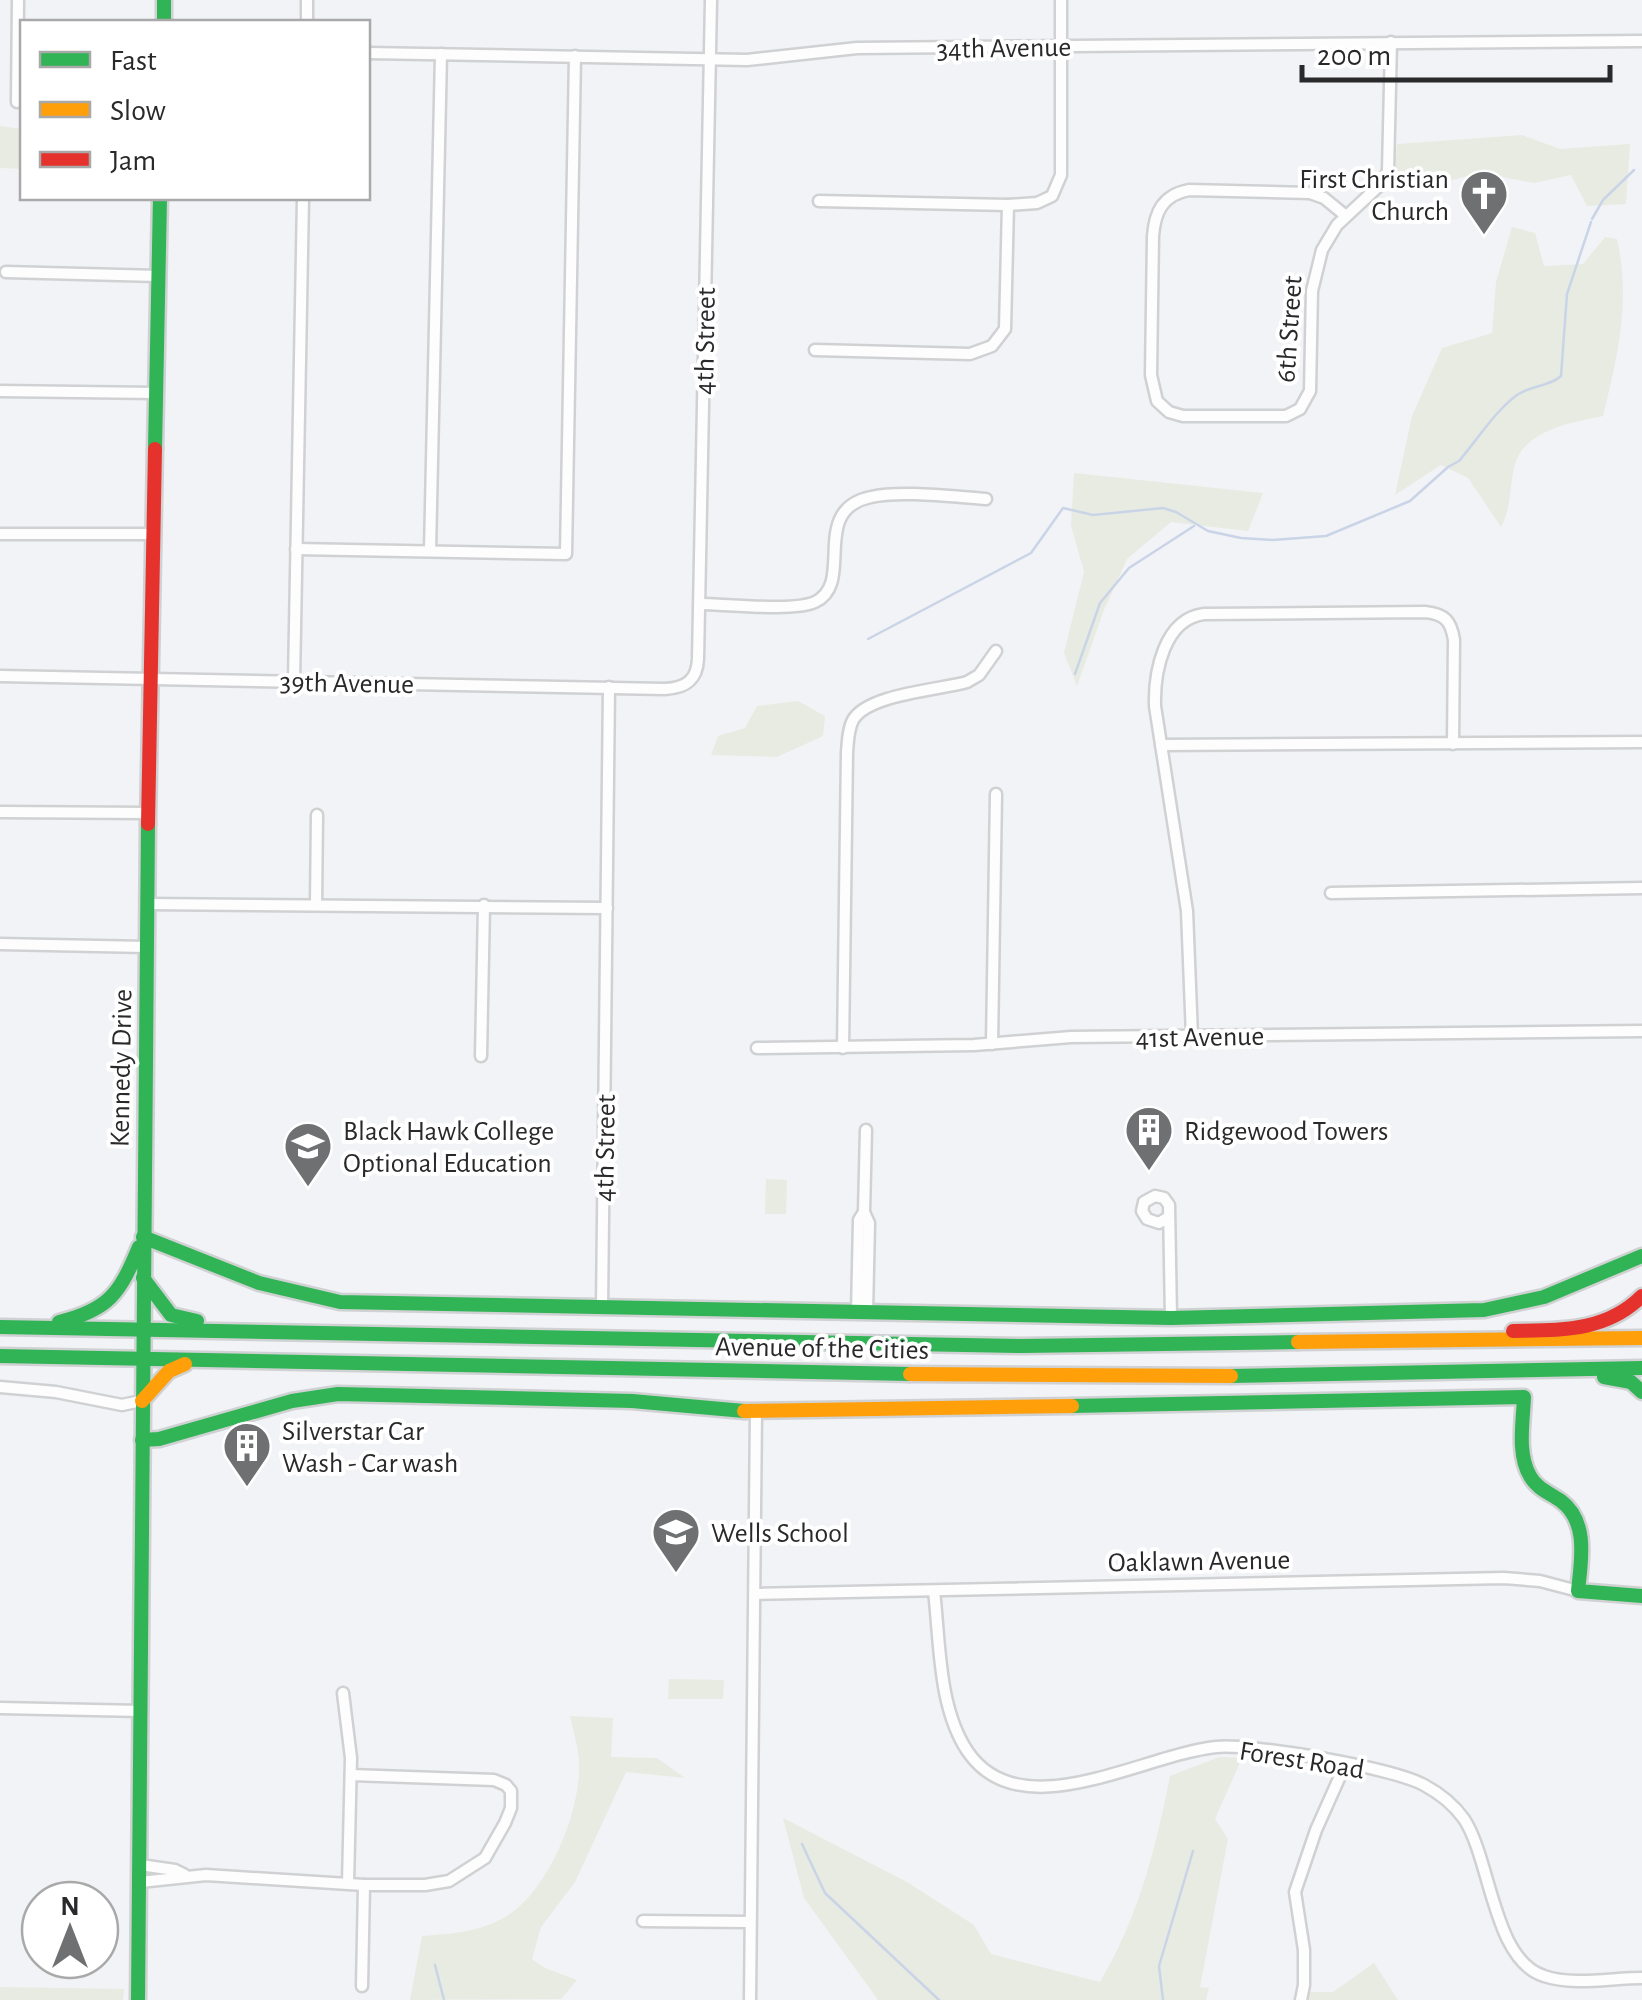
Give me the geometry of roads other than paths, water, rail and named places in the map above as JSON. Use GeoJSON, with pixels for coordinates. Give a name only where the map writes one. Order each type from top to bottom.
{"type":"FeatureCollection","features":[{"type":"Feature","properties":{"kind":"street"},"geometry":{"type":"LineString","coordinates":[[16,102],[18,0]]}},
{"type":"Feature","properties":{"kind":"street","name":"4th Street"},"geometry":{"type":"LineString","coordinates":[[691,681],[698,670],[700,604],[711,0]]}},
{"type":"Feature","properties":{"kind":"street"},"geometry":{"type":"LineString","coordinates":[[819,202],[1008,205],[1037,203],[1052,196],[1061,175],[1061,0]]}},
{"type":"Feature","properties":{"kind":"street","name":"34th Avenue"},"geometry":{"type":"LineString","coordinates":[[370,53],[710,59],[774,58],[857,48],[1642,41]]}},
{"type":"Feature","properties":{"kind":"street","name":"6th Street"},"geometry":{"type":"LineString","coordinates":[[1346,216],[1324,198],[1299,192],[1190,190],[1174,194],[1162,204],[1153,236],[1151,376],[1157,400],[1175,415],[1194,417],[1275,417],[1294,413],[1304,405],[1311,382],[1312,292],[1322,250],[1346,216],[1382,183],[1388,170],[1391,42]]}},
{"type":"Feature","properties":{"kind":"street"},"geometry":{"type":"LineString","coordinates":[[430,550],[440,54]]}},
{"type":"Feature","properties":{"kind":"street"},"geometry":{"type":"LineString","coordinates":[[296,549],[566,554],[575,56]]}},
{"type":"Feature","properties":{"kind":"street","name":"Kennedy Drive"},"geometry":{"type":"LineString","coordinates":[[138,2000],[142,1237],[160,200]]}},
{"type":"Feature","properties":{"kind":"street"},"geometry":{"type":"LineString","coordinates":[[294,681],[303,200]]}},
{"type":"Feature","properties":{"kind":"street"},"geometry":{"type":"LineString","coordinates":[[815,350],[970,354],[998,342],[1004,328],[1008,205]]}},
{"type":"Feature","properties":{"kind":"street"},"geometry":{"type":"LineString","coordinates":[[6,272],[158,276]]}},
{"type":"Feature","properties":{"kind":"street"},"geometry":{"type":"LineString","coordinates":[[0,392],[156,392]]}},
{"type":"Feature","properties":{"kind":"street"},"geometry":{"type":"LineString","coordinates":[[700,604],[798,606],[820,600],[832,582],[835,529],[843,515],[863,500],[882,496],[986,499]]}},
{"type":"Feature","properties":{"kind":"street"},"geometry":{"type":"LineString","coordinates":[[0,534],[154,534]]}},
{"type":"Feature","properties":{"kind":"street"},"geometry":{"type":"LineString","coordinates":[[1192,1036],[1187,911],[1154,706],[1156,675],[1168,644],[1186,618],[1204,614],[1425,612],[1446,618],[1454,640],[1453,744]]}},
{"type":"Feature","properties":{"kind":"street"},"geometry":{"type":"LineString","coordinates":[[843,1048],[847,752],[851,724],[870,705],[973,679],[996,650]]}},
{"type":"Feature","properties":{"kind":"street","name":"39th Avenue"},"geometry":{"type":"LineString","coordinates":[[0,676],[674,689],[691,681]]}},
{"type":"Feature","properties":{"kind":"street","name":"4th Street"},"geometry":{"type":"LineString","coordinates":[[602,1308],[609,688]]}},
{"type":"Feature","properties":{"kind":"street"},"geometry":{"type":"LineString","coordinates":[[1161,745],[1642,742]]}},
{"type":"Feature","properties":{"kind":"street"},"geometry":{"type":"LineString","coordinates":[[992,1044],[996,794]]}},
{"type":"Feature","properties":{"kind":"street"},"geometry":{"type":"LineString","coordinates":[[0,812],[148,813]]}},
{"type":"Feature","properties":{"kind":"street"},"geometry":{"type":"LineString","coordinates":[[316,905],[317,815]]}},
{"type":"Feature","properties":{"kind":"street"},"geometry":{"type":"LineString","coordinates":[[1332,893],[1642,888]]}},
{"type":"Feature","properties":{"kind":"street"},"geometry":{"type":"LineString","coordinates":[[147,904],[607,908]]}},
{"type":"Feature","properties":{"kind":"street"},"geometry":{"type":"LineString","coordinates":[[481,1056],[484,906]]}},
{"type":"Feature","properties":{"kind":"street"},"geometry":{"type":"LineString","coordinates":[[0,944],[146,947]]}},
{"type":"Feature","properties":{"kind":"street","name":"41st Avenue"},"geometry":{"type":"LineString","coordinates":[[758,1048],[992,1044],[1071,1037],[1642,1031]]}},
{"type":"Feature","properties":{"kind":"street"},"geometry":{"type":"LineString","coordinates":[[862,1313],[860,1220],[864,1212],[866,1130]]}},
{"type":"Feature","properties":{"kind":"street"},"geometry":{"type":"LineString","coordinates":[[1167,1218],[1171,1318]]}},
{"type":"Feature","properties":{"kind":"street"},"geometry":{"type":"LineString","coordinates":[[7,1327],[60,1322],[96,1313],[117,1296],[142,1237]]}},
{"type":"Feature","properties":{"kind":"street","name":"Avenue of the Cities"},"geometry":{"type":"LineString","coordinates":[[142,1237],[259,1283],[329,1301],[1171,1318],[1501,1308],[1544,1297],[1642,1256]]}},
{"type":"Feature","properties":{"kind":"street"},"geometry":{"type":"LineString","coordinates":[[143,1278],[166,1310],[182,1320],[319,1325],[402,1334]]}},
{"type":"Feature","properties":{"kind":"street"},"geometry":{"type":"LineString","coordinates":[[1379,1342],[1471,1332],[1593,1326],[1616,1318],[1642,1296]]}},
{"type":"Feature","properties":{"kind":"street","name":"Avenue of the Cities"},"geometry":{"type":"LineString","coordinates":[[7,1327],[1003,1346],[1642,1338]]}},
{"type":"Feature","properties":{"kind":"street","name":"Avenue of the Cities"},"geometry":{"type":"LineString","coordinates":[[0,1356],[1011,1376],[1642,1368]]}},
{"type":"Feature","properties":{"kind":"street"},"geometry":{"type":"LineString","coordinates":[[0,1387],[56,1392],[122,1405],[141,1401],[168,1371],[200,1360]]}},
{"type":"Feature","properties":{"kind":"street"},"geometry":{"type":"LineString","coordinates":[[1463,1371],[1538,1378],[1612,1377],[1631,1382],[1642,1392]]}},
{"type":"Feature","properties":{"kind":"street"},"geometry":{"type":"LineString","coordinates":[[142,1440],[159,1439],[292,1401],[338,1394],[632,1401],[756,1412],[1524,1397],[1527,1469],[1541,1489],[1567,1506],[1579,1524],[1578,1591]]}},
{"type":"Feature","properties":{"kind":"street"},"geometry":{"type":"LineString","coordinates":[[750,2000],[756,1412]]}},
{"type":"Feature","properties":{"kind":"street","name":"Oaklawn Avenue"},"geometry":{"type":"LineString","coordinates":[[755,1594],[1504,1578],[1540,1580],[1578,1591],[1642,1596]]}},
{"type":"Feature","properties":{"kind":"street","name":"Forest Road"},"geometry":{"type":"LineString","coordinates":[[934,1591],[950,1711],[969,1754],[996,1779],[1020,1787],[1052,1789],[1174,1754],[1222,1746],[1403,1776],[1428,1787],[1462,1815],[1475,1840],[1510,1944],[1528,1969],[1555,1979],[1642,1978]]}},
{"type":"Feature","properties":{"kind":"street"},"geometry":{"type":"LineString","coordinates":[[343,1693],[350,1734],[348,1884]]}},
{"type":"Feature","properties":{"kind":"street"},"geometry":{"type":"LineString","coordinates":[[0,1708],[141,1710]]}},
{"type":"Feature","properties":{"kind":"street"},"geometry":{"type":"LineString","coordinates":[[1300,2000],[1304,1950],[1295,1892],[1344,1765]]}},
{"type":"Feature","properties":{"kind":"street"},"geometry":{"type":"LineString","coordinates":[[140,1882],[186,1875],[348,1884],[438,1884],[462,1876],[485,1858],[512,1799],[506,1785],[494,1780],[350,1775]]}},
{"type":"Feature","properties":{"kind":"street"},"geometry":{"type":"LineString","coordinates":[[140,1865],[186,1875]]}},
{"type":"Feature","properties":{"kind":"street"},"geometry":{"type":"LineString","coordinates":[[362,1986],[364,1884]]}},
{"type":"Feature","properties":{"kind":"street"},"geometry":{"type":"LineString","coordinates":[[643,1921],[750,1922]]}},
{"type":"Feature","properties":{"kind":"waterway"},"geometry":{"type":"LineString","coordinates":[[1592,219],[1603,200],[1634,170]]}},
{"type":"Feature","properties":{"kind":"waterway"},"geometry":{"type":"LineString","coordinates":[[868,639],[1031,553],[1063,508],[1093,515],[1163,508],[1208,531],[1273,540],[1326,536],[1410,501],[1459,461],[1509,402],[1522,392],[1561,376],[1567,294],[1591,222]]}},
{"type":"Feature","properties":{"kind":"waterway"},"geometry":{"type":"LineString","coordinates":[[1075,674],[1100,603],[1129,568],[1194,526]]}},
{"type":"Feature","properties":{"kind":"waterway"},"geometry":{"type":"LineString","coordinates":[[802,1844],[825,1893],[939,2000]]}},
{"type":"Feature","properties":{"kind":"waterway"},"geometry":{"type":"LineString","coordinates":[[1163,2000],[1159,1966],[1193,1851]]}},
{"type":"Feature","properties":{"kind":"waterway"},"geometry":{"type":"LineString","coordinates":[[435,1965],[444,2000]]}},
{"type":"Feature","properties":{"kind":"place","name":"First Christian Church"},"geometry":{"type":"Point","coordinates":[1484,236]}},
{"type":"Feature","properties":{"kind":"place","name":"Ridgewood Towers"},"geometry":{"type":"Point","coordinates":[1149,1172]}},
{"type":"Feature","properties":{"kind":"place","name":"Black Hawk College Optional Education"},"geometry":{"type":"Point","coordinates":[308,1188]}},
{"type":"Feature","properties":{"kind":"place","name":"Silverstar Car Wash - Car wash"},"geometry":{"type":"Point","coordinates":[247,1488]}},
{"type":"Feature","properties":{"kind":"place","name":"Wells School"},"geometry":{"type":"Point","coordinates":[676,1574]}}]}
